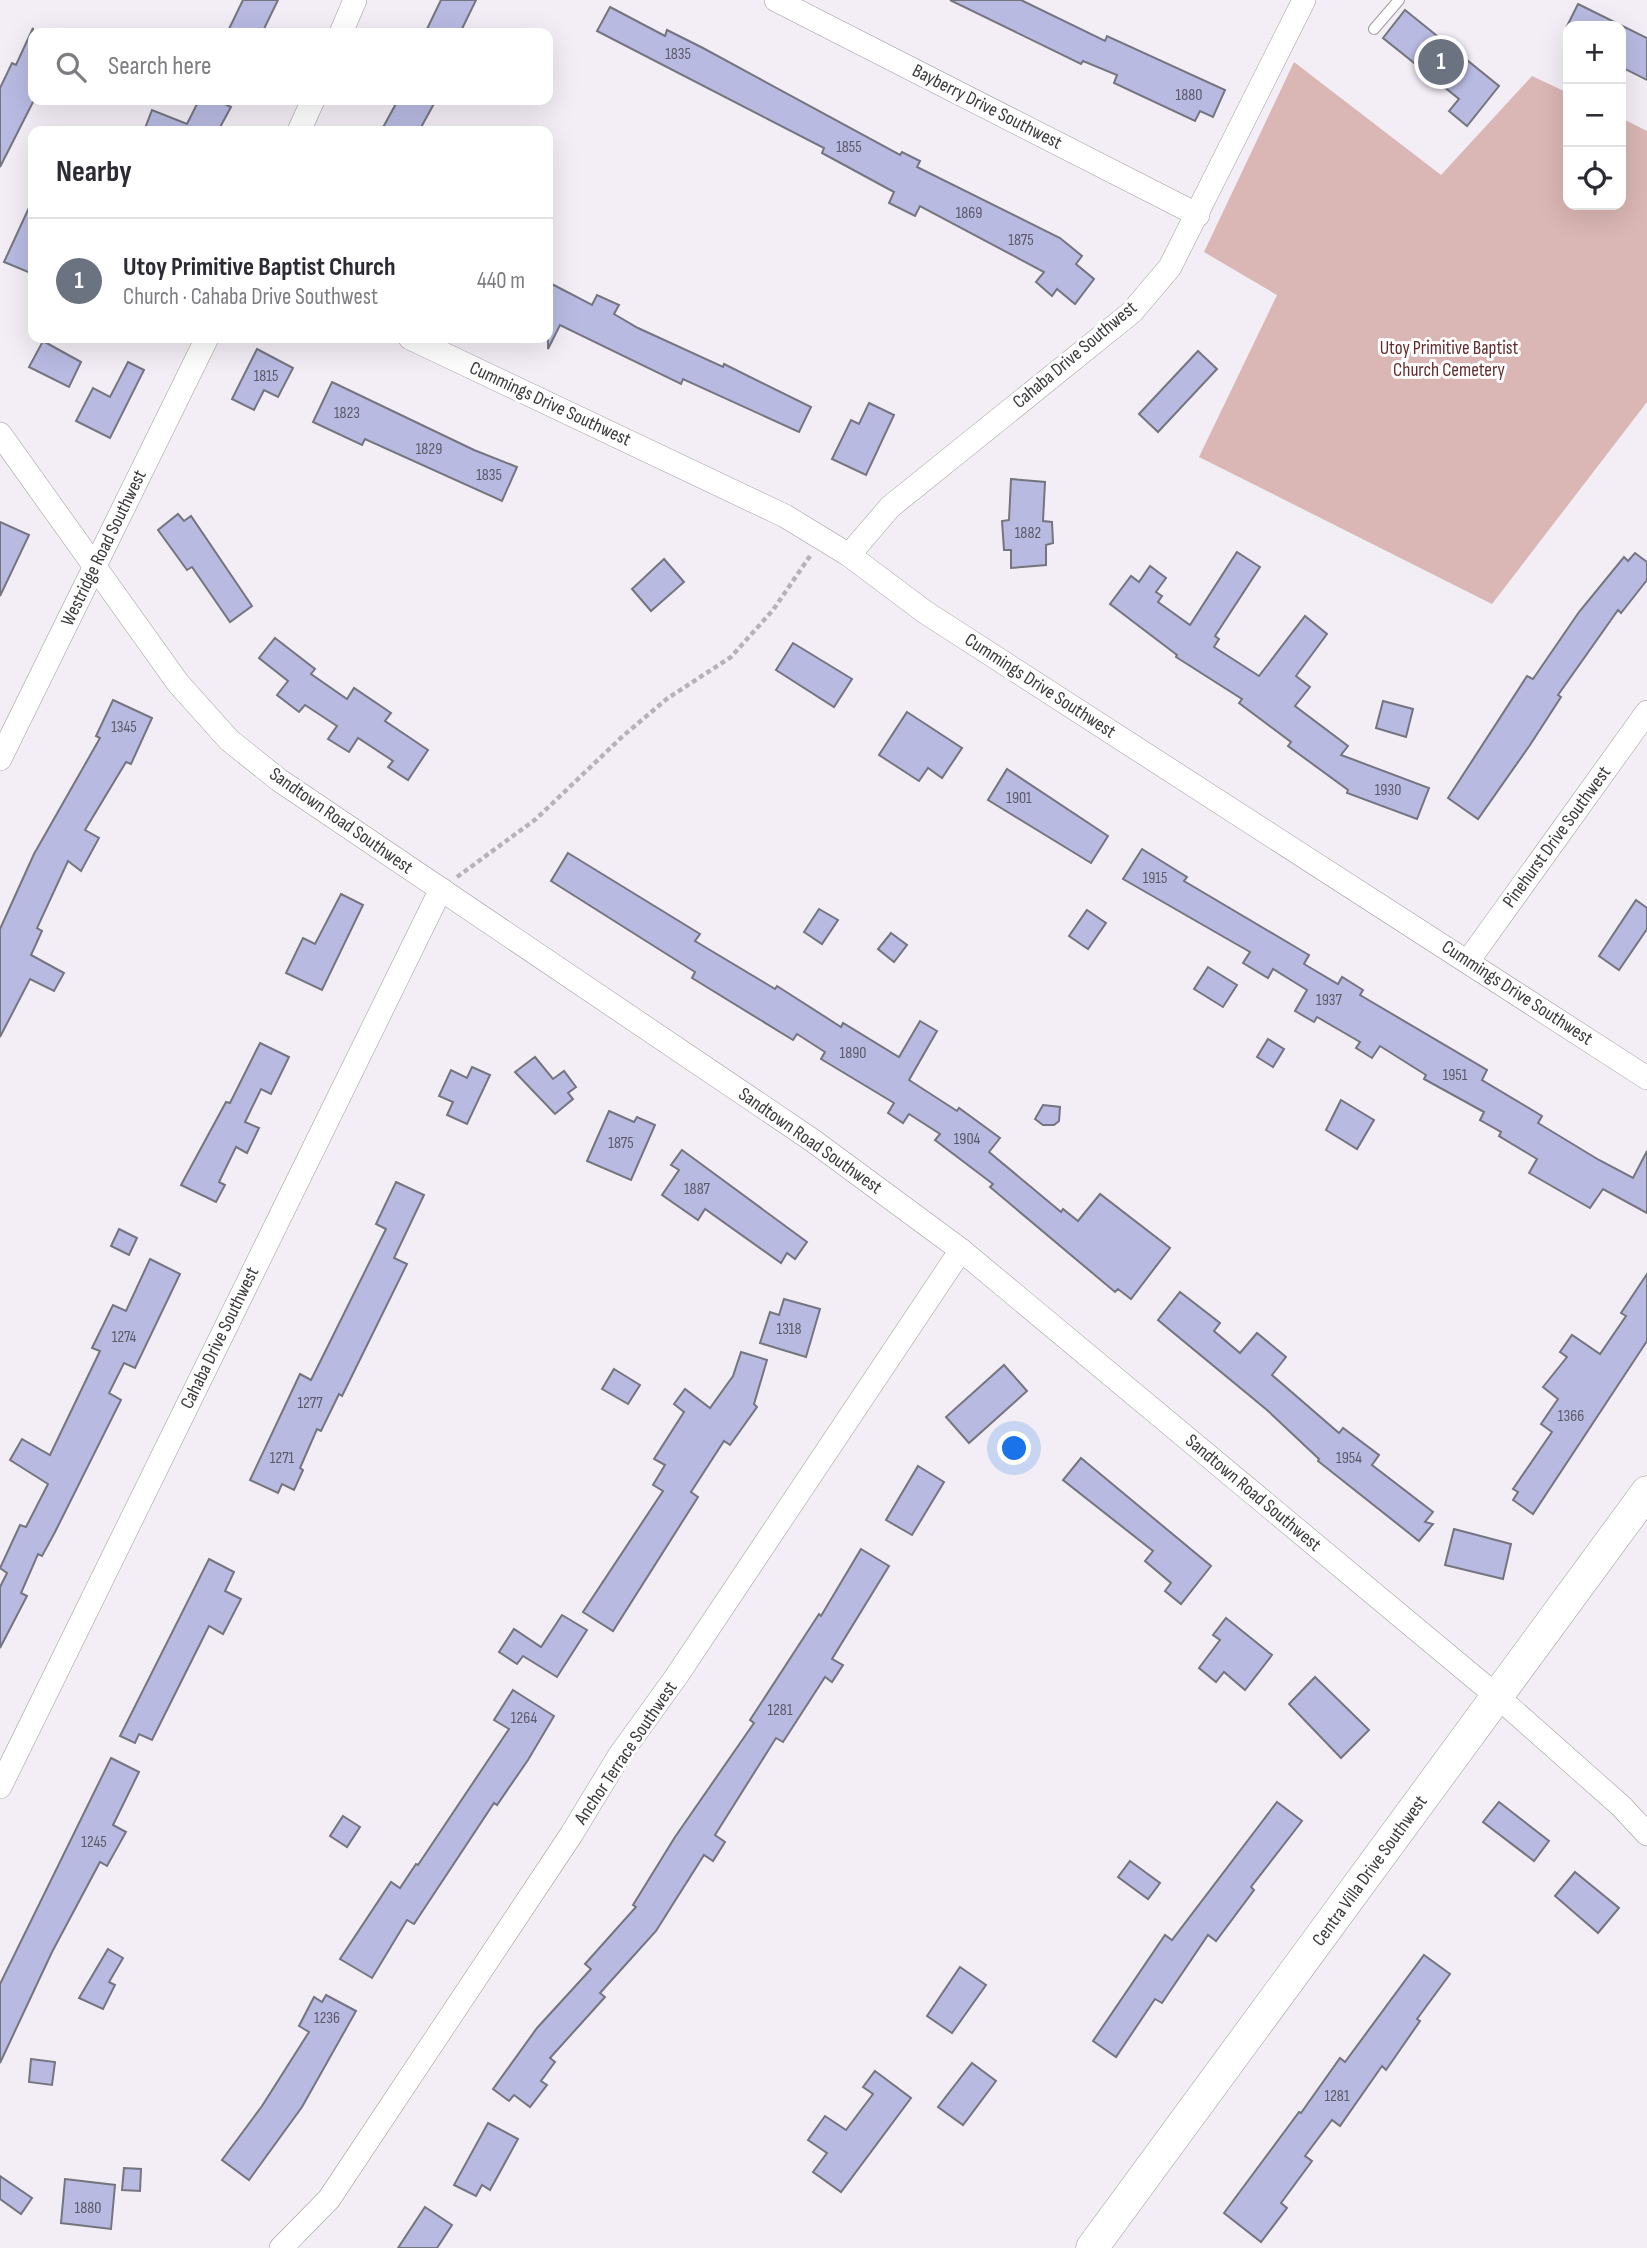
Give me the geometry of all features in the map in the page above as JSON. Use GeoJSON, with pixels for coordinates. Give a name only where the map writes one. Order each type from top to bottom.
{"type":"FeatureCollection","features":[{"type":"Feature","properties":{"kind":"street"},"geometry":{"type":"LineString","coordinates":[[343,28],[355,0]]}},
{"type":"Feature","properties":{"kind":"street","name":"Bayberry Drive Southwest"},"geometry":{"type":"LineString","coordinates":[[776,0],[1198,215]]}},
{"type":"Feature","properties":{"kind":"street","name":"Cahaba Drive Southwest"},"geometry":{"type":"LineString","coordinates":[[849,555],[890,507],[1132,312],[1170,267],[1304,0]]}},
{"type":"Feature","properties":{"kind":"street"},"geometry":{"type":"LineString","coordinates":[[301,126],[311,105]]}},
{"type":"Feature","properties":{"kind":"street","name":"Westridge Road Southwest"},"geometry":{"type":"LineString","coordinates":[[0,758],[204,343]]}},
{"type":"Feature","properties":{"kind":"street","name":"Cummings Drive Southwest"},"geometry":{"type":"LineString","coordinates":[[421,343],[785,516],[823,538],[925,612],[1647,1078]]}},
{"type":"Feature","properties":{"kind":"street","name":"Sandtown Road Southwest"},"geometry":{"type":"LineString","coordinates":[[0,435],[178,683],[229,740],[279,780],[812,1140],[961,1250],[1499,1698],[1621,1806],[1647,1834]]}},
{"type":"Feature","properties":{"kind":"street","name":"Pinehurst Drive Southwest"},"geometry":{"type":"LineString","coordinates":[[1468,961],[1647,712]]}},
{"type":"Feature","properties":{"kind":"street","name":"Cahaba Drive Southwest"},"geometry":{"type":"LineString","coordinates":[[0,1787],[441,889]]}},
{"type":"Feature","properties":{"kind":"street","name":"Anchor Terrace Southwest"},"geometry":{"type":"LineString","coordinates":[[281,2248],[329,2199],[571,1835],[619,1756],[684,1665],[961,1250]]}},
{"type":"Feature","properties":{"kind":"street","name":"Centra Villa Drive Southwest"},"geometry":{"type":"LineString","coordinates":[[1091,2248],[1499,1698],[1647,1492]]}},
{"type":"Feature","properties":{"kind":"lane"},"geometry":{"type":"LineString","coordinates":[[1374,29],[1399,0]]}},
{"type":"Feature","properties":{"kind":"path"},"geometry":{"type":"LineString","coordinates":[[441,889],[536,819],[624,735],[668,698],[731,657],[774,610],[823,538]]}},
{"type":"Feature","properties":{"kind":"green space","name":"Utoy Primitive Baptist Church Cemetery"},"geometry":{"type":"Polygon","coordinates":[[[1294,62],[1441,175],[1532,76],[1563,91],[1563,210],[1626,210],[1626,120],[1647,131],[1647,402],[1492,604],[1199,457],[1277,295],[1204,252],[1294,62]]]}},
{"type":"Feature","properties":{"kind":"building"},"geometry":{"type":"Polygon","coordinates":[[[243,0],[278,0],[264,28],[229,28],[243,0]]]}},
{"type":"Feature","properties":{"kind":"building"},"geometry":{"type":"Polygon","coordinates":[[[441,0],[476,0],[462,28],[427,28],[441,0]]]}},
{"type":"Feature","properties":{"kind":"building"},"geometry":{"type":"Polygon","coordinates":[[[950,0],[1021,0],[1105,41],[1107,36],[1225,90],[1213,117],[1200,111],[1195,121],[1114,83],[1117,75],[1083,61],[1081,64],[950,0]]]}},
{"type":"Feature","properties":{"kind":"building"},"geometry":{"type":"Polygon","coordinates":[[[1578,4],[1612,21],[1570,21],[1578,4]]]}},
{"type":"Feature","properties":{"kind":"building"},"geometry":{"type":"Polygon","coordinates":[[[610,7],[665,36],[667,30],[703,48],[900,155],[902,152],[920,161],[917,167],[1060,238],[1082,256],[1076,264],[1094,279],[1075,304],[1057,289],[1052,296],[1036,282],[1044,272],[920,206],[915,216],[889,203],[894,192],[822,153],[824,148],[597,31],[610,7]]]}},
{"type":"Feature","properties":{"kind":"building"},"geometry":{"type":"Polygon","coordinates":[[[1405,10],[1499,86],[1467,126],[1449,111],[1459,99],[1383,38],[1405,10]]]}},
{"type":"Feature","properties":{"kind":"building"},"geometry":{"type":"Polygon","coordinates":[[[1626,28],[1647,38],[1647,80],[1626,70],[1626,28]]]}},
{"type":"Feature","properties":{"kind":"building"},"geometry":{"type":"Polygon","coordinates":[[[28,39],[28,105],[31,105],[0,167],[0,88],[12,63],[16,65],[28,39]]]}},
{"type":"Feature","properties":{"kind":"building"},"geometry":{"type":"Polygon","coordinates":[[[196,105],[231,107],[221,126],[146,126],[152,110],[187,124],[196,105]]]}},
{"type":"Feature","properties":{"kind":"building"},"geometry":{"type":"Polygon","coordinates":[[[395,105],[433,105],[422,126],[384,126],[395,105]]]}},
{"type":"Feature","properties":{"kind":"building"},"geometry":{"type":"Polygon","coordinates":[[[28,210],[28,272],[4,262],[28,210]]]}},
{"type":"Feature","properties":{"kind":"building"},"geometry":{"type":"Polygon","coordinates":[[[553,285],[592,305],[597,295],[619,305],[614,314],[638,328],[723,367],[724,364],[811,407],[799,432],[683,379],[681,384],[560,325],[553,339],[553,285]]]}},
{"type":"Feature","properties":{"kind":"building"},"geometry":{"type":"Polygon","coordinates":[[[42,343],[81,362],[69,387],[29,367],[42,343]]]}},
{"type":"Feature","properties":{"kind":"building"},"geometry":{"type":"Polygon","coordinates":[[[257,349],[293,368],[278,397],[264,390],[254,410],[232,399],[257,349]]]}},
{"type":"Feature","properties":{"kind":"building"},"geometry":{"type":"Polygon","coordinates":[[[1198,351],[1217,369],[1158,432],[1139,414],[1198,351]]]}},
{"type":"Feature","properties":{"kind":"building"},"geometry":{"type":"Polygon","coordinates":[[[128,362],[144,370],[110,438],[76,421],[93,388],[110,397],[128,362]]]}},
{"type":"Feature","properties":{"kind":"building"},"geometry":{"type":"Polygon","coordinates":[[[332,382],[474,450],[517,467],[502,501],[365,439],[362,445],[313,422],[332,382]]]}},
{"type":"Feature","properties":{"kind":"building"},"geometry":{"type":"Polygon","coordinates":[[[869,403],[894,415],[866,475],[832,459],[851,420],[859,424],[869,403]]]}},
{"type":"Feature","properties":{"kind":"building"},"geometry":{"type":"Polygon","coordinates":[[[1011,479],[1045,482],[1043,521],[1052,522],[1053,543],[1046,545],[1046,565],[1011,568],[1011,550],[1004,550],[1002,521],[1009,520],[1011,479]]]}},
{"type":"Feature","properties":{"kind":"building"},"geometry":{"type":"Polygon","coordinates":[[[178,514],[184,521],[191,516],[252,606],[230,622],[192,567],[187,570],[158,530],[178,514]]]}},
{"type":"Feature","properties":{"kind":"building"},"geometry":{"type":"Polygon","coordinates":[[[0,522],[29,535],[0,596],[0,522]]]}},
{"type":"Feature","properties":{"kind":"building"},"geometry":{"type":"Polygon","coordinates":[[[1237,552],[1260,567],[1215,636],[1219,639],[1214,647],[1259,676],[1305,616],[1327,634],[1296,676],[1310,687],[1295,706],[1348,746],[1341,755],[1429,788],[1417,819],[1347,793],[1348,790],[1288,746],[1291,742],[1239,703],[1242,699],[1176,657],[1177,655],[1110,604],[1131,576],[1139,582],[1150,566],[1166,578],[1156,592],[1162,596],[1158,602],[1190,625],[1237,552]]]}},
{"type":"Feature","properties":{"kind":"building"},"geometry":{"type":"Polygon","coordinates":[[[1635,553],[1647,562],[1647,580],[1621,613],[1618,610],[1558,695],[1561,697],[1478,819],[1448,798],[1527,676],[1533,679],[1579,612],[1624,557],[1628,561],[1635,553]]]}},
{"type":"Feature","properties":{"kind":"building"},"geometry":{"type":"Polygon","coordinates":[[[664,559],[684,582],[651,611],[632,589],[664,559]]]}},
{"type":"Feature","properties":{"kind":"building"},"geometry":{"type":"Polygon","coordinates":[[[275,638],[315,669],[311,674],[347,699],[354,688],[391,713],[385,721],[428,750],[408,780],[388,767],[393,761],[358,738],[349,752],[328,739],[337,726],[305,705],[299,712],[277,695],[288,681],[259,658],[275,638]]]}},
{"type":"Feature","properties":{"kind":"building"},"geometry":{"type":"Polygon","coordinates":[[[793,643],[852,679],[834,707],[776,670],[793,643]]]}},
{"type":"Feature","properties":{"kind":"building"},"geometry":{"type":"Polygon","coordinates":[[[113,700],[152,718],[131,764],[126,762],[85,830],[99,838],[81,871],[68,861],[37,928],[42,931],[31,955],[64,973],[54,991],[30,979],[0,1037],[0,929],[34,854],[100,738],[96,736],[113,700]]]}},
{"type":"Feature","properties":{"kind":"building"},"geometry":{"type":"Polygon","coordinates":[[[1383,701],[1413,709],[1406,737],[1376,728],[1383,701]]]}},
{"type":"Feature","properties":{"kind":"building"},"geometry":{"type":"Polygon","coordinates":[[[907,712],[962,748],[942,778],[928,768],[919,781],[879,755],[907,712]]]}},
{"type":"Feature","properties":{"kind":"building"},"geometry":{"type":"Polygon","coordinates":[[[1007,769],[1108,836],[1091,863],[988,800],[1007,769]]]}},
{"type":"Feature","properties":{"kind":"building"},"geometry":{"type":"Polygon","coordinates":[[[1142,849],[1187,877],[1184,881],[1309,955],[1304,964],[1338,984],[1342,977],[1363,990],[1360,995],[1487,1070],[1482,1080],[1542,1116],[1538,1123],[1599,1160],[1633,1178],[1647,1151],[1647,1213],[1603,1189],[1590,1208],[1529,1173],[1537,1159],[1499,1136],[1501,1132],[1480,1120],[1484,1112],[1424,1079],[1426,1075],[1380,1046],[1372,1058],[1356,1048],[1360,1042],[1317,1017],[1314,1022],[1295,1011],[1307,990],[1273,969],[1268,978],[1243,963],[1250,952],[1123,879],[1142,849]]]}},
{"type":"Feature","properties":{"kind":"building"},"geometry":{"type":"Polygon","coordinates":[[[568,853],[700,934],[695,941],[775,989],[777,986],[841,1027],[843,1023],[899,1057],[920,1021],[937,1031],[909,1080],[957,1111],[959,1108],[1000,1138],[989,1152],[1061,1212],[1063,1209],[1078,1221],[1100,1194],[1170,1248],[1131,1299],[1118,1289],[1115,1292],[990,1187],[993,1184],[935,1140],[940,1134],[909,1114],[903,1123],[888,1113],[894,1103],[821,1059],[825,1052],[797,1034],[793,1040],[692,978],[695,972],[551,881],[568,853]]]}},
{"type":"Feature","properties":{"kind":"building"},"geometry":{"type":"Polygon","coordinates":[[[341,894],[363,905],[322,990],[286,973],[303,938],[315,944],[341,894]]]}},
{"type":"Feature","properties":{"kind":"building"},"geometry":{"type":"Polygon","coordinates":[[[1636,900],[1647,908],[1647,929],[1619,970],[1599,956],[1636,900]]]}},
{"type":"Feature","properties":{"kind":"building"},"geometry":{"type":"Polygon","coordinates":[[[819,909],[838,920],[822,944],[804,932],[819,909]]]}},
{"type":"Feature","properties":{"kind":"building"},"geometry":{"type":"Polygon","coordinates":[[[1087,910],[1106,923],[1088,949],[1069,936],[1087,910]]]}},
{"type":"Feature","properties":{"kind":"building"},"geometry":{"type":"Polygon","coordinates":[[[891,933],[907,945],[894,962],[878,949],[891,933]]]}},
{"type":"Feature","properties":{"kind":"building"},"geometry":{"type":"Polygon","coordinates":[[[1208,967],[1237,985],[1223,1007],[1194,989],[1208,967]]]}},
{"type":"Feature","properties":{"kind":"building"},"geometry":{"type":"Polygon","coordinates":[[[1268,1039],[1284,1049],[1273,1067],[1257,1057],[1268,1039]]]}},
{"type":"Feature","properties":{"kind":"building"},"geometry":{"type":"Polygon","coordinates":[[[260,1043],[289,1057],[271,1094],[261,1089],[245,1122],[259,1128],[247,1153],[236,1147],[219,1182],[225,1185],[216,1202],[181,1185],[226,1102],[230,1103],[260,1043]]]}},
{"type":"Feature","properties":{"kind":"building"},"geometry":{"type":"Polygon","coordinates":[[[535,1057],[553,1079],[564,1071],[576,1087],[568,1093],[573,1099],[555,1114],[515,1072],[535,1057]]]}},
{"type":"Feature","properties":{"kind":"building"},"geometry":{"type":"Polygon","coordinates":[[[472,1067],[490,1075],[467,1124],[447,1115],[453,1102],[439,1096],[451,1070],[467,1078],[472,1067]]]}},
{"type":"Feature","properties":{"kind":"building"},"geometry":{"type":"Polygon","coordinates":[[[1341,1100],[1374,1120],[1357,1149],[1326,1130],[1341,1100]]]}},
{"type":"Feature","properties":{"kind":"building"},"geometry":{"type":"Polygon","coordinates":[[[1043,1105],[1060,1107],[1059,1121],[1054,1125],[1043,1125],[1035,1119],[1043,1105]]]}},
{"type":"Feature","properties":{"kind":"building"},"geometry":{"type":"Polygon","coordinates":[[[609,1111],[634,1122],[637,1117],[655,1125],[631,1180],[587,1161],[609,1111]]]}},
{"type":"Feature","properties":{"kind":"building"},"geometry":{"type":"Polygon","coordinates":[[[682,1150],[807,1242],[795,1259],[787,1253],[781,1263],[705,1209],[698,1220],[662,1195],[679,1170],[671,1165],[682,1150]]]}},
{"type":"Feature","properties":{"kind":"building"},"geometry":{"type":"Polygon","coordinates":[[[396,1182],[424,1195],[394,1258],[407,1264],[342,1396],[339,1394],[321,1431],[317,1429],[300,1468],[303,1470],[294,1490],[282,1484],[278,1493],[250,1480],[300,1374],[311,1380],[386,1229],[376,1224],[396,1182]]]}},
{"type":"Feature","properties":{"kind":"building"},"geometry":{"type":"Polygon","coordinates":[[[119,1229],[137,1238],[129,1255],[111,1246],[119,1229]]]}},
{"type":"Feature","properties":{"kind":"building"},"geometry":{"type":"Polygon","coordinates":[[[150,1259],[180,1274],[135,1368],[124,1363],[109,1393],[121,1400],[55,1532],[42,1556],[38,1554],[21,1593],[27,1596],[0,1648],[0,1587],[7,1573],[0,1568],[20,1525],[26,1527],[48,1484],[10,1460],[22,1439],[50,1455],[100,1351],[92,1348],[113,1305],[126,1311],[150,1259]]]}},
{"type":"Feature","properties":{"kind":"building"},"geometry":{"type":"Polygon","coordinates":[[[1647,1274],[1647,1341],[1533,1514],[1513,1500],[1518,1492],[1513,1489],[1552,1432],[1541,1424],[1558,1399],[1543,1387],[1567,1357],[1560,1352],[1572,1335],[1600,1354],[1626,1316],[1621,1313],[1647,1274]]]}},
{"type":"Feature","properties":{"kind":"building"},"geometry":{"type":"Polygon","coordinates":[[[1180,1292],[1220,1323],[1214,1331],[1240,1353],[1257,1333],[1286,1357],[1272,1375],[1339,1433],[1343,1428],[1379,1455],[1372,1465],[1433,1512],[1425,1522],[1433,1524],[1419,1541],[1318,1461],[1319,1459],[1267,1410],[1158,1320],[1180,1292]]]}},
{"type":"Feature","properties":{"kind":"building"},"geometry":{"type":"Polygon","coordinates":[[[784,1299],[820,1309],[806,1357],[760,1343],[770,1312],[779,1315],[784,1299]]]}},
{"type":"Feature","properties":{"kind":"building"},"geometry":{"type":"Polygon","coordinates":[[[741,1352],[767,1360],[754,1404],[757,1407],[730,1445],[724,1441],[691,1492],[698,1497],[613,1631],[583,1612],[663,1491],[653,1485],[665,1465],[654,1459],[684,1412],[674,1404],[685,1389],[710,1408],[733,1376],[741,1352]]]}},
{"type":"Feature","properties":{"kind":"building"},"geometry":{"type":"Polygon","coordinates":[[[1004,1365],[1027,1391],[969,1443],[946,1417],[1004,1365]]]}},
{"type":"Feature","properties":{"kind":"building"},"geometry":{"type":"Polygon","coordinates":[[[614,1369],[640,1385],[628,1404],[602,1389],[614,1369]]]}},
{"type":"Feature","properties":{"kind":"building"},"geometry":{"type":"Polygon","coordinates":[[[1081,1458],[1211,1566],[1181,1604],[1165,1591],[1171,1583],[1145,1561],[1153,1551],[1063,1480],[1081,1458]]]}},
{"type":"Feature","properties":{"kind":"building"},"geometry":{"type":"Polygon","coordinates":[[[918,1466],[944,1482],[912,1535],[886,1520],[918,1466]]]}},
{"type":"Feature","properties":{"kind":"building"},"geometry":{"type":"Polygon","coordinates":[[[1454,1529],[1511,1544],[1503,1579],[1445,1565],[1454,1529]]]}},
{"type":"Feature","properties":{"kind":"building"},"geometry":{"type":"Polygon","coordinates":[[[861,1549],[889,1566],[832,1659],[843,1665],[832,1682],[825,1677],[783,1742],[776,1738],[715,1835],[725,1842],[713,1861],[704,1855],[656,1931],[600,1993],[605,1997],[550,2058],[555,2062],[541,2081],[547,2085],[530,2107],[514,2095],[509,2101],[493,2089],[537,2028],[591,1969],[585,1964],[636,1907],[633,1905],[675,1837],[754,1723],[750,1720],[819,1614],[821,1616],[861,1549]]]}},
{"type":"Feature","properties":{"kind":"building"},"geometry":{"type":"Polygon","coordinates":[[[209,1559],[234,1572],[225,1591],[241,1599],[223,1634],[209,1626],[152,1740],[139,1734],[135,1743],[120,1736],[209,1559]]]}},
{"type":"Feature","properties":{"kind":"building"},"geometry":{"type":"Polygon","coordinates":[[[562,1615],[587,1630],[557,1677],[523,1656],[517,1664],[499,1652],[514,1629],[541,1647],[562,1615]]]}},
{"type":"Feature","properties":{"kind":"building"},"geometry":{"type":"Polygon","coordinates":[[[1226,1618],[1272,1655],[1245,1690],[1224,1672],[1216,1682],[1199,1668],[1220,1640],[1213,1635],[1226,1618]]]}},
{"type":"Feature","properties":{"kind":"building"},"geometry":{"type":"Polygon","coordinates":[[[1315,1677],[1369,1730],[1341,1758],[1289,1704],[1315,1677]]]}},
{"type":"Feature","properties":{"kind":"building"},"geometry":{"type":"Polygon","coordinates":[[[513,1690],[554,1716],[528,1760],[497,1805],[494,1803],[414,1924],[407,1920],[372,1978],[340,1959],[391,1882],[400,1888],[416,1864],[418,1865],[509,1729],[494,1720],[513,1690]]]}},
{"type":"Feature","properties":{"kind":"building"},"geometry":{"type":"Polygon","coordinates":[[[111,1758],[139,1772],[113,1825],[126,1832],[107,1866],[100,1862],[52,1952],[0,2063],[0,1984],[111,1758]]]}},
{"type":"Feature","properties":{"kind":"building"},"geometry":{"type":"Polygon","coordinates":[[[1277,1802],[1302,1821],[1251,1887],[1254,1890],[1216,1941],[1208,1935],[1162,2003],[1155,1999],[1116,2057],[1093,2041],[1165,1935],[1172,1940],[1277,1802]]]}},
{"type":"Feature","properties":{"kind":"building"},"geometry":{"type":"Polygon","coordinates":[[[1499,1802],[1549,1841],[1534,1861],[1483,1822],[1499,1802]]]}},
{"type":"Feature","properties":{"kind":"building"},"geometry":{"type":"Polygon","coordinates":[[[343,1816],[360,1827],[347,1847],[330,1836],[343,1816]]]}},
{"type":"Feature","properties":{"kind":"building"},"geometry":{"type":"Polygon","coordinates":[[[1130,1861],[1160,1883],[1148,1899],[1118,1877],[1130,1861]]]}},
{"type":"Feature","properties":{"kind":"building"},"geometry":{"type":"Polygon","coordinates":[[[1575,1872],[1619,1908],[1598,1933],[1555,1896],[1575,1872]]]}},
{"type":"Feature","properties":{"kind":"building"},"geometry":{"type":"Polygon","coordinates":[[[108,1949],[123,1958],[109,1982],[115,1985],[103,2009],[79,1998],[108,1949]]]}},
{"type":"Feature","properties":{"kind":"building"},"geometry":{"type":"Polygon","coordinates":[[[1424,1955],[1450,1974],[1417,2019],[1420,2021],[1386,2070],[1382,2066],[1340,2126],[1332,2120],[1305,2156],[1312,2161],[1281,2203],[1287,2208],[1261,2242],[1224,2213],[1340,2058],[1345,2062],[1424,1955]]]}},
{"type":"Feature","properties":{"kind":"building"},"geometry":{"type":"Polygon","coordinates":[[[960,1967],[986,1985],[952,2033],[927,2016],[960,1967]]]}},
{"type":"Feature","properties":{"kind":"building"},"geometry":{"type":"Polygon","coordinates":[[[326,1995],[356,2011],[302,2107],[249,2180],[222,2160],[262,2106],[309,2032],[299,2026],[314,1997],[322,2002],[326,1995]]]}},
{"type":"Feature","properties":{"kind":"building"},"geometry":{"type":"Polygon","coordinates":[[[31,2059],[55,2062],[52,2085],[29,2082],[31,2059]]]}},
{"type":"Feature","properties":{"kind":"building"},"geometry":{"type":"Polygon","coordinates":[[[972,2063],[996,2081],[963,2125],[938,2107],[972,2063]]]}},
{"type":"Feature","properties":{"kind":"building"},"geometry":{"type":"Polygon","coordinates":[[[875,2071],[911,2098],[841,2192],[813,2172],[827,2153],[808,2140],[825,2116],[846,2130],[873,2094],[863,2087],[875,2071]]]}},
{"type":"Feature","properties":{"kind":"building"},"geometry":{"type":"Polygon","coordinates":[[[488,2123],[518,2139],[490,2190],[482,2185],[476,2196],[454,2185],[488,2123]]]}},
{"type":"Feature","properties":{"kind":"building"},"geometry":{"type":"Polygon","coordinates":[[[124,2168],[141,2169],[140,2191],[122,2190],[124,2168]]]}},
{"type":"Feature","properties":{"kind":"building"},"geometry":{"type":"Polygon","coordinates":[[[0,2176],[32,2198],[21,2214],[0,2199],[0,2176]]]}},
{"type":"Feature","properties":{"kind":"building"},"geometry":{"type":"Polygon","coordinates":[[[65,2179],[115,2185],[111,2229],[61,2223],[65,2179]]]}},
{"type":"Feature","properties":{"kind":"building"},"geometry":{"type":"Polygon","coordinates":[[[425,2207],[452,2225],[437,2248],[398,2248],[425,2207]]]}},
{"type":"Feature","properties":{"kind":"place","name":"Utoy Primitive Baptist Church"},"geometry":{"type":"Point","coordinates":[1441,62]}}]}
